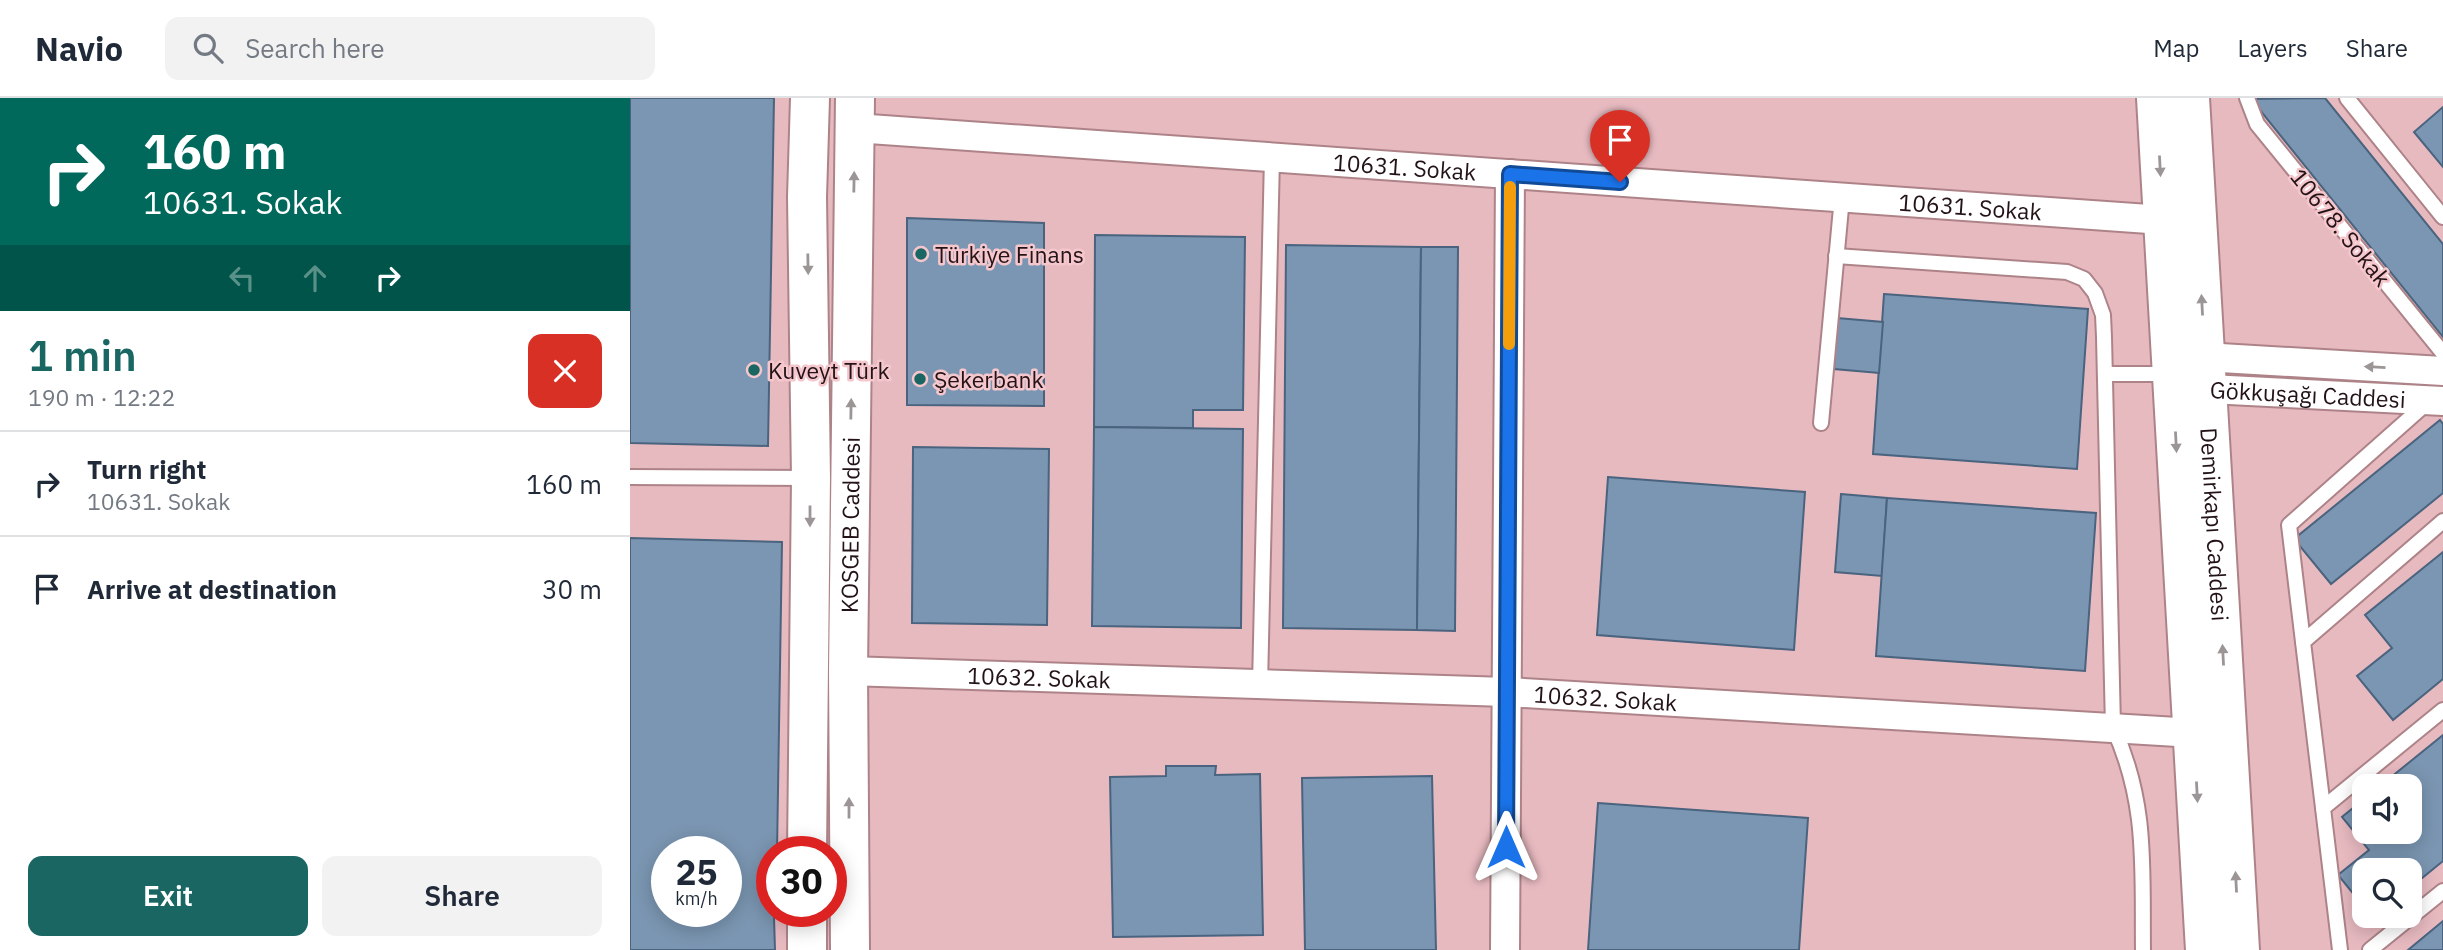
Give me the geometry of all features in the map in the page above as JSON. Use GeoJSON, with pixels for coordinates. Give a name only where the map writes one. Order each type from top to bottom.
{"type":"FeatureCollection","features":[{"type":"Feature","properties":{"kind":"street","name":"KOSGEB Caddesi"},"geometry":{"type":"LineString","coordinates":[[807,836],[811,478],[807,197],[810,98]]}},
{"type":"Feature","properties":{"kind":"street","name":"Demirkapı Caddesi"},"geometry":{"type":"LineString","coordinates":[[2156,98],[2163,220],[2186,373],[2240,950]]}},
{"type":"Feature","properties":{"kind":"street","name":"Demirkapı Caddesi"},"geometry":{"type":"LineString","coordinates":[[2190,98],[2186,373],[2194,733],[2205,950]]}},
{"type":"Feature","properties":{"kind":"street","name":"KOSGEB Caddesi"},"geometry":{"type":"LineString","coordinates":[[850,950],[848,671],[855,113]]}},
{"type":"Feature","properties":{"kind":"street","name":"10631. Sokak"},"geometry":{"type":"LineString","coordinates":[[855,113],[1272,157],[2163,220]]}},
{"type":"Feature","properties":{"kind":"street"},"geometry":{"type":"LineString","coordinates":[[1505,950],[1510,174]]}},
{"type":"Feature","properties":{"kind":"street"},"geometry":{"type":"LineString","coordinates":[[2186,373],[2443,370]]}},
{"type":"Feature","properties":{"kind":"street","name":"Gökkuşağı Caddesi"},"geometry":{"type":"LineString","coordinates":[[2186,373],[2437,400]]}},
{"type":"Feature","properties":{"kind":"street","name":"10632. Sokak"},"geometry":{"type":"LineString","coordinates":[[848,671],[1507,692],[2194,733]]}},
{"type":"Feature","properties":{"kind":"street"},"geometry":{"type":"LineString","coordinates":[[807,927],[807,950]]}},
{"type":"Feature","properties":{"kind":"lane","name":"10678. Sokak"},"geometry":{"type":"LineString","coordinates":[[2247,98],[2257,124],[2443,353]]}},
{"type":"Feature","properties":{"kind":"lane"},"geometry":{"type":"LineString","coordinates":[[2347,98],[2443,217]]}},
{"type":"Feature","properties":{"kind":"lane"},"geometry":{"type":"LineString","coordinates":[[1260,685],[1272,157]]}},
{"type":"Feature","properties":{"kind":"lane"},"geometry":{"type":"LineString","coordinates":[[1821,422],[1842,197]]}},
{"type":"Feature","properties":{"kind":"lane"},"geometry":{"type":"LineString","coordinates":[[1836,256],[2067,272],[2084,279],[2095,293],[2103,315],[2113,727],[2137,790],[2141,825],[2143,950]]}},
{"type":"Feature","properties":{"kind":"lane"},"geometry":{"type":"LineString","coordinates":[[2105,374],[2186,373]]}},
{"type":"Feature","properties":{"kind":"lane"},"geometry":{"type":"LineString","coordinates":[[2340,950],[2289,525],[2437,400]]}},
{"type":"Feature","properties":{"kind":"lane"},"geometry":{"type":"LineString","coordinates":[[630,477],[811,478]]}},
{"type":"Feature","properties":{"kind":"lane"},"geometry":{"type":"LineString","coordinates":[[2303,642],[2443,521]]}},
{"type":"Feature","properties":{"kind":"lane"},"geometry":{"type":"LineString","coordinates":[[2323,808],[2443,710]]}},
{"type":"Feature","properties":{"kind":"lane"},"geometry":{"type":"LineString","coordinates":[[2370,950],[2443,891]]}},
{"type":"Feature","properties":{"kind":"building"},"geometry":{"type":"Polygon","coordinates":[[[630,98],[774,98],[768,446],[630,443],[630,98]]]}},
{"type":"Feature","properties":{"kind":"building"},"geometry":{"type":"Polygon","coordinates":[[[2325,98],[2443,244],[2443,337],[2251,99],[2325,98]]]}},
{"type":"Feature","properties":{"kind":"building"},"geometry":{"type":"Polygon","coordinates":[[[2443,107],[2443,167],[2414,132],[2443,107]]]}},
{"type":"Feature","properties":{"kind":"building"},"geometry":{"type":"Polygon","coordinates":[[[907,218],[1044,223],[1044,406],[907,405],[907,218]]]}},
{"type":"Feature","properties":{"kind":"building"},"geometry":{"type":"Polygon","coordinates":[[[1095,235],[1245,237],[1243,410],[1193,410],[1193,428],[1094,427],[1095,235]]]}},
{"type":"Feature","properties":{"kind":"building"},"geometry":{"type":"Polygon","coordinates":[[[1286,245],[1421,247],[1417,630],[1283,628],[1286,245]]]}},
{"type":"Feature","properties":{"kind":"building"},"geometry":{"type":"Polygon","coordinates":[[[1421,247],[1458,247],[1455,631],[1417,630],[1421,247]]]}},
{"type":"Feature","properties":{"kind":"building"},"geometry":{"type":"Polygon","coordinates":[[[1884,294],[2088,309],[2077,469],[1873,454],[1884,294]]]}},
{"type":"Feature","properties":{"kind":"building"},"geometry":{"type":"Polygon","coordinates":[[[1837,318],[1883,322],[1879,373],[1834,369],[1837,318]]]}},
{"type":"Feature","properties":{"kind":"building"},"geometry":{"type":"Polygon","coordinates":[[[2440,420],[2443,424],[2443,493],[2331,584],[2294,539],[2440,420]]]}},
{"type":"Feature","properties":{"kind":"building"},"geometry":{"type":"Polygon","coordinates":[[[1094,427],[1243,429],[1241,628],[1092,626],[1094,427]]]}},
{"type":"Feature","properties":{"kind":"building"},"geometry":{"type":"Polygon","coordinates":[[[913,447],[1049,449],[1047,625],[912,623],[913,447]]]}},
{"type":"Feature","properties":{"kind":"building"},"geometry":{"type":"Polygon","coordinates":[[[1608,477],[1805,492],[1794,650],[1597,635],[1608,477]]]}},
{"type":"Feature","properties":{"kind":"building"},"geometry":{"type":"Polygon","coordinates":[[[1841,494],[1887,498],[1882,576],[1835,572],[1841,494]]]}},
{"type":"Feature","properties":{"kind":"building"},"geometry":{"type":"Polygon","coordinates":[[[1887,498],[2096,513],[2085,671],[1876,656],[1887,498]]]}},
{"type":"Feature","properties":{"kind":"building"},"geometry":{"type":"Polygon","coordinates":[[[630,538],[782,542],[777,836],[756,836],[756,927],[774,927],[775,950],[630,950],[630,538]]]}},
{"type":"Feature","properties":{"kind":"building"},"geometry":{"type":"Polygon","coordinates":[[[2443,552],[2443,679],[2393,720],[2357,676],[2392,648],[2365,615],[2443,552]]]}},
{"type":"Feature","properties":{"kind":"building"},"geometry":{"type":"Polygon","coordinates":[[[2443,735],[2443,861],[2422,878],[2422,858],[2359,858],[2369,850],[2364,844],[2422,844],[2422,774],[2395,774],[2443,735]]]}},
{"type":"Feature","properties":{"kind":"building"},"geometry":{"type":"Polygon","coordinates":[[[1166,766],[1216,766],[1215,775],[1260,774],[1263,935],[1113,937],[1110,777],[1166,776],[1166,766]]]}},
{"type":"Feature","properties":{"kind":"building"},"geometry":{"type":"Polygon","coordinates":[[[1432,776],[1436,950],[1305,950],[1302,778],[1432,776]]]}},
{"type":"Feature","properties":{"kind":"building"},"geometry":{"type":"Polygon","coordinates":[[[1598,803],[1808,818],[1799,950],[1588,950],[1598,803]]]}},
{"type":"Feature","properties":{"kind":"building"},"geometry":{"type":"Polygon","coordinates":[[[2352,809],[2352,829],[2342,817],[2352,809]]]}},
{"type":"Feature","properties":{"kind":"building"},"geometry":{"type":"Polygon","coordinates":[[[2352,864],[2352,892],[2338,875],[2352,864]]]}},
{"type":"Feature","properties":{"kind":"building"},"geometry":{"type":"Polygon","coordinates":[[[2443,921],[2443,950],[2408,950],[2443,921]]]}},
{"type":"Feature","properties":{"kind":"slow traffic"},"geometry":{"type":"LineString","coordinates":[[1509,344],[1510,187]]}},
{"type":"Feature","properties":{"kind":"place","name":"Türkiye Finans"},"geometry":{"type":"Point","coordinates":[921,254]}},
{"type":"Feature","properties":{"kind":"place","name":"Kuveyt Türk"},"geometry":{"type":"Point","coordinates":[754,370]}},
{"type":"Feature","properties":{"kind":"place","name":"Şekerbank"},"geometry":{"type":"Point","coordinates":[920,379]}},
{"type":"Feature","properties":{"kind":"route"},"geometry":{"type":"LineString","coordinates":[[1506,847],[1510,174],[1620,182]]}}]}
